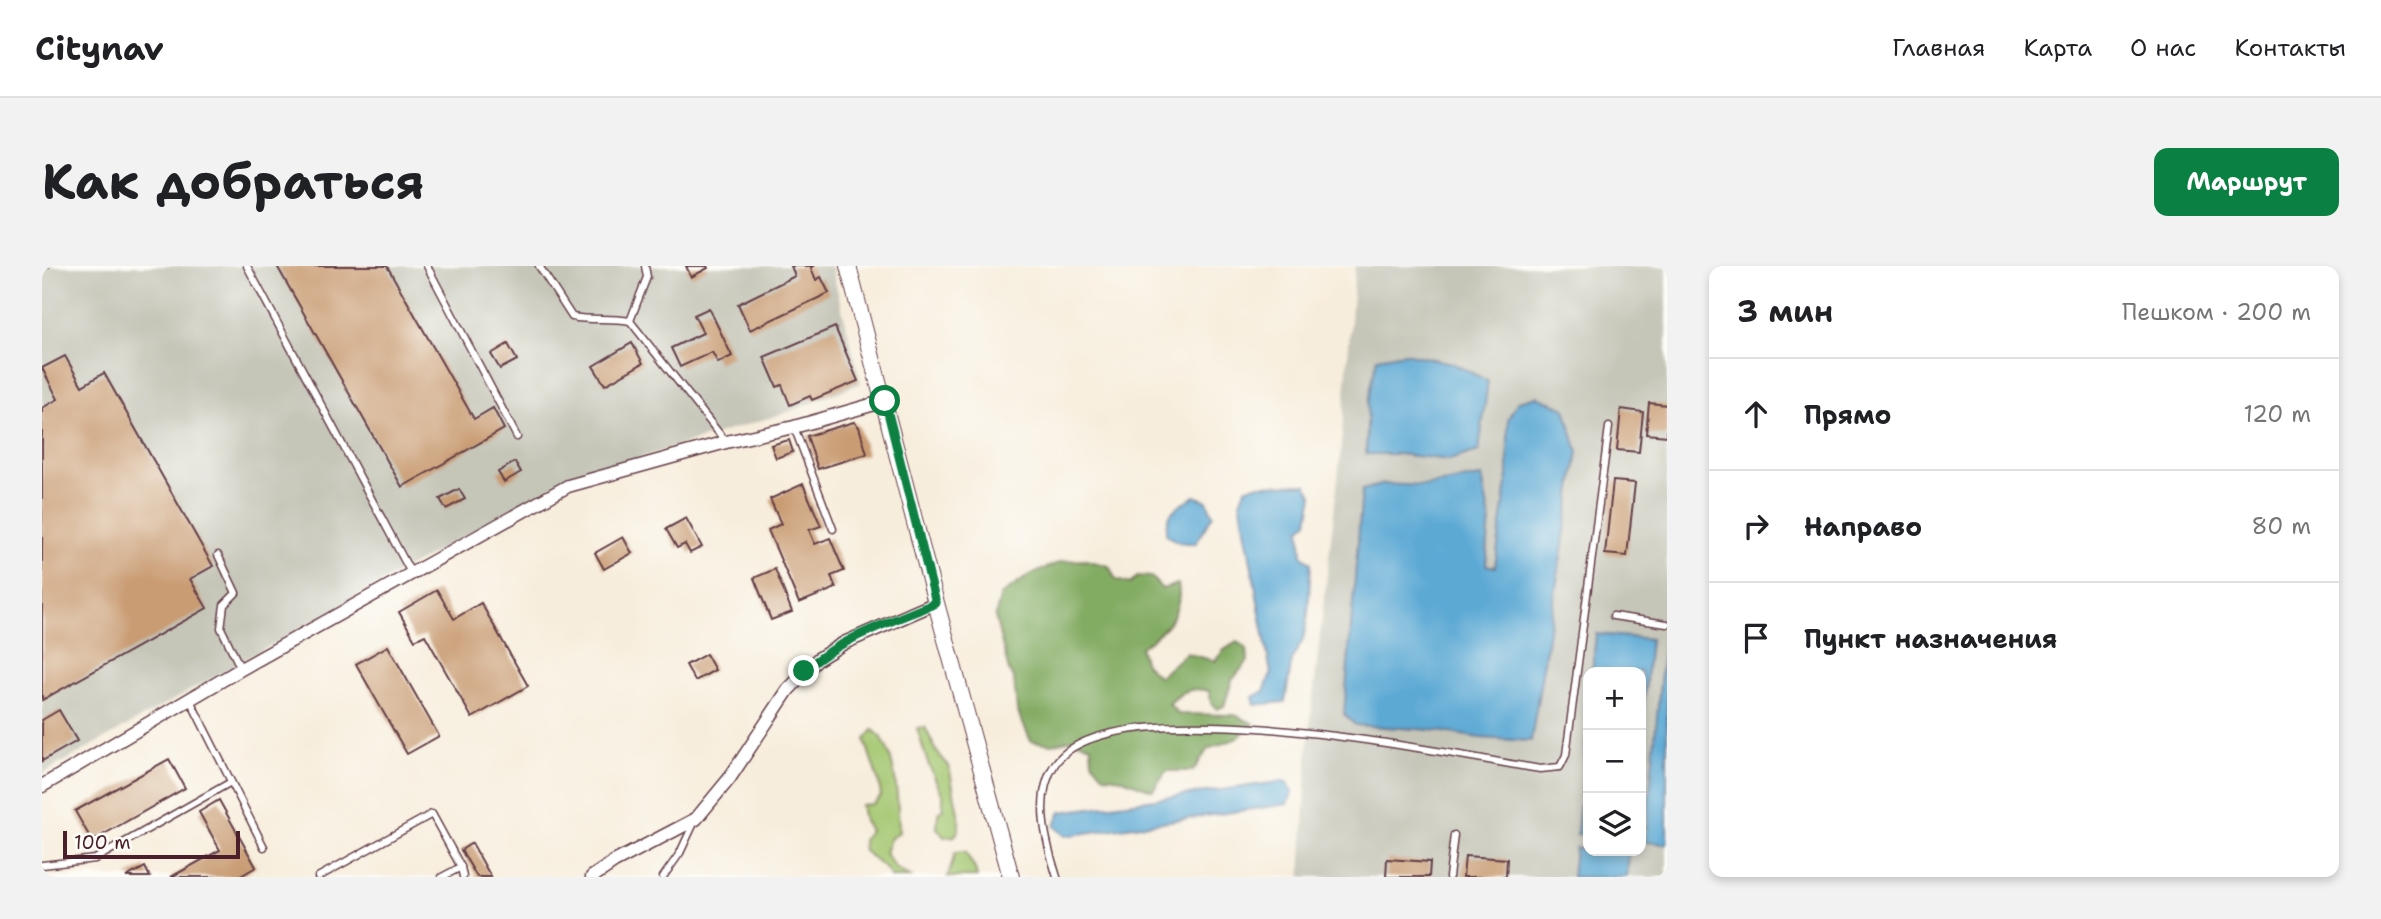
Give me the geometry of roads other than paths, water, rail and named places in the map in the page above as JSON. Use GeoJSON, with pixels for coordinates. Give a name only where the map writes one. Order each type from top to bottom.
{"type":"FeatureCollection","features":[{"type":"Feature","properties":{"kind":"street"},"geometry":{"type":"LineString","coordinates":[[848,266],[1011,877]]}},
{"type":"Feature","properties":{"kind":"street"},"geometry":{"type":"LineString","coordinates":[[42,786],[241,668],[568,486],[885,401]]}},
{"type":"Feature","properties":{"kind":"street"},"geometry":{"type":"LineString","coordinates":[[592,877],[614,862],[696,819],[729,779],[788,690],[818,659],[844,643],[936,603]]}},
{"type":"Feature","properties":{"kind":"lane"},"geometry":{"type":"LineString","coordinates":[[247,266],[412,575]]}},
{"type":"Feature","properties":{"kind":"lane"},"geometry":{"type":"LineString","coordinates":[[426,266],[517,437]]}},
{"type":"Feature","properties":{"kind":"lane"},"geometry":{"type":"LineString","coordinates":[[539,266],[572,317],[610,317],[630,321],[726,442]]}},
{"type":"Feature","properties":{"kind":"lane"},"geometry":{"type":"LineString","coordinates":[[630,321],[647,277],[645,266]]}},
{"type":"Feature","properties":{"kind":"lane"},"geometry":{"type":"LineString","coordinates":[[794,426],[833,529]]}},
{"type":"Feature","properties":{"kind":"lane"},"geometry":{"type":"LineString","coordinates":[[1057,877],[1045,829],[1043,801],[1047,781],[1055,763],[1071,748],[1105,734],[1162,725],[1309,732],[1541,769],[1560,767],[1566,755],[1609,427]]}},
{"type":"Feature","properties":{"kind":"lane"},"geometry":{"type":"LineString","coordinates":[[218,555],[236,593],[224,606],[221,628],[241,668]]}},
{"type":"Feature","properties":{"kind":"lane"},"geometry":{"type":"LineString","coordinates":[[1613,616],[1667,624]]}},
{"type":"Feature","properties":{"kind":"lane"},"geometry":{"type":"LineString","coordinates":[[190,700],[264,847]]}},
{"type":"Feature","properties":{"kind":"lane"},"geometry":{"type":"LineString","coordinates":[[42,865],[95,859],[231,782]]}},
{"type":"Feature","properties":{"kind":"lane"},"geometry":{"type":"LineString","coordinates":[[318,877],[432,814],[461,867],[463,877]]}},
{"type":"Feature","properties":{"kind":"lane"},"geometry":{"type":"LineString","coordinates":[[663,877],[680,853],[696,819]]}},
{"type":"Feature","properties":{"kind":"lane"},"geometry":{"type":"LineString","coordinates":[[1450,877],[1454,835]]}},
{"type":"Feature","properties":{"kind":"lane"},"geometry":{"type":"LineString","coordinates":[[442,877],[461,867]]}},
{"type":"Feature","properties":{"kind":"water"},"geometry":{"type":"Polygon","coordinates":[[[1404,353],[1452,363],[1488,381],[1479,451],[1449,460],[1398,454],[1366,454],[1368,402],[1377,358],[1404,353]]]}},
{"type":"Feature","properties":{"kind":"water"},"geometry":{"type":"Polygon","coordinates":[[[1537,396],[1565,408],[1578,452],[1531,741],[1355,725],[1344,714],[1362,490],[1384,484],[1423,486],[1482,477],[1490,519],[1486,565],[1495,567],[1508,475],[1508,419],[1518,401],[1537,396]]]}},
{"type":"Feature","properties":{"kind":"water"},"geometry":{"type":"Polygon","coordinates":[[[1306,484],[1313,496],[1308,521],[1300,529],[1302,555],[1311,563],[1308,614],[1303,640],[1292,659],[1285,702],[1255,705],[1253,697],[1264,691],[1271,674],[1240,501],[1245,489],[1255,485],[1306,484]]]}},
{"type":"Feature","properties":{"kind":"water"},"geometry":{"type":"Polygon","coordinates":[[[1195,496],[1207,501],[1213,515],[1195,544],[1179,542],[1166,535],[1168,520],[1173,511],[1195,496]]]}},
{"type":"Feature","properties":{"kind":"water"},"geometry":{"type":"Polygon","coordinates":[[[1596,634],[1650,639],[1646,681],[1646,667],[1593,667],[1596,634]]]}},
{"type":"Feature","properties":{"kind":"water"},"geometry":{"type":"Polygon","coordinates":[[[1664,641],[1667,641],[1667,844],[1646,842],[1664,641]]]}},
{"type":"Feature","properties":{"kind":"water"},"geometry":{"type":"Polygon","coordinates":[[[1583,770],[1583,835],[1577,834],[1583,770]]]}},
{"type":"Feature","properties":{"kind":"water"},"geometry":{"type":"Polygon","coordinates":[[[1285,781],[1293,792],[1288,804],[1065,836],[1054,826],[1061,812],[1285,781]]]}},
{"type":"Feature","properties":{"kind":"water"},"geometry":{"type":"Polygon","coordinates":[[[1575,848],[1583,849],[1583,856],[1629,856],[1627,877],[1572,877],[1575,848]]]}},
{"type":"Feature","properties":{"kind":"railway"},"geometry":{"type":"LineString","coordinates":[[42,269],[47,266]]}}]}
